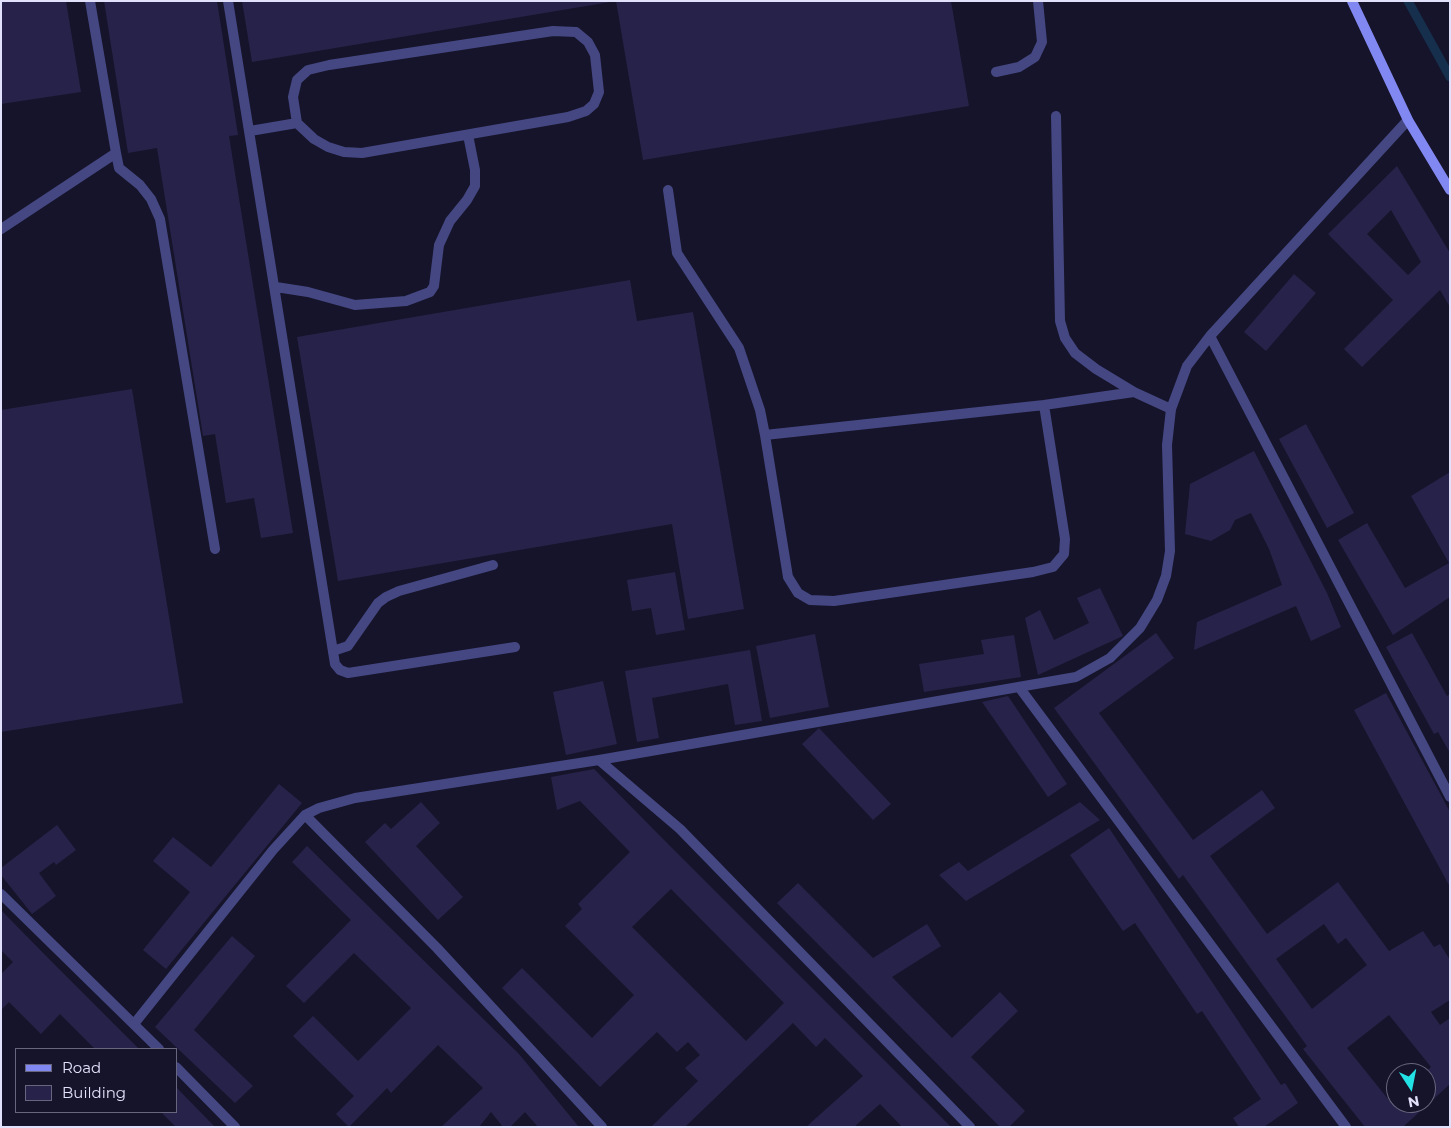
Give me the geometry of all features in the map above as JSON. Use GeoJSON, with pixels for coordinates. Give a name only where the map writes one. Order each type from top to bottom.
{"type":"FeatureCollection","features":[{"type":"Feature","properties":{"kind":"main road"},"geometry":{"type":"LineString","coordinates":[[1352,1],[1408,120],[1450,190]]}},
{"type":"Feature","properties":{"kind":"street"},"geometry":{"type":"LineString","coordinates":[[90,1],[119,168],[140,185],[151,199],[160,220],[215,549]]}},
{"type":"Feature","properties":{"kind":"street"},"geometry":{"type":"LineString","coordinates":[[228,1],[276,287],[335,664],[340,670],[348,673],[515,647]]}},
{"type":"Feature","properties":{"kind":"street"},"geometry":{"type":"LineString","coordinates":[[996,72],[1019,67],[1035,57],[1042,42],[1038,1]]}},
{"type":"Feature","properties":{"kind":"street"},"geometry":{"type":"LineString","coordinates":[[552,31],[576,32],[588,42],[596,54],[599,92],[594,104],[586,112],[568,117],[362,152],[344,152],[314,139],[297,123],[293,97],[297,80],[308,70],[329,65],[552,31]]}},
{"type":"Feature","properties":{"kind":"street"},"geometry":{"type":"LineString","coordinates":[[1056,116],[1060,321],[1065,338],[1075,353],[1096,369],[1134,392],[1170,409]]}},
{"type":"Feature","properties":{"kind":"street"},"geometry":{"type":"LineString","coordinates":[[134,1024],[273,850],[306,815],[337,802],[599,760],[1019,687],[1076,676],[1110,658],[1140,628],[1157,600],[1166,576],[1170,551],[1167,445],[1170,409],[1187,366],[1210,336],[1408,120]]}},
{"type":"Feature","properties":{"kind":"street"},"geometry":{"type":"LineString","coordinates":[[250,130],[297,123]]}},
{"type":"Feature","properties":{"kind":"street"},"geometry":{"type":"LineString","coordinates":[[276,287],[308,292],[355,305],[406,301],[430,292],[434,286],[439,245],[450,221],[467,200],[475,186],[475,170],[468,135]]}},
{"type":"Feature","properties":{"kind":"street"},"geometry":{"type":"LineString","coordinates":[[1,229],[116,154]]}},
{"type":"Feature","properties":{"kind":"street"},"geometry":{"type":"LineString","coordinates":[[668,190],[677,253],[739,348],[760,410],[766,436],[788,577],[798,593],[810,600],[834,601],[1033,572],[1053,567],[1064,554],[1065,539],[1044,405]]}},
{"type":"Feature","properties":{"kind":"street"},"geometry":{"type":"LineString","coordinates":[[1210,336],[1450,798]]}},
{"type":"Feature","properties":{"kind":"street"},"geometry":{"type":"LineString","coordinates":[[766,436],[1044,405],[1134,392]]}},
{"type":"Feature","properties":{"kind":"street"},"geometry":{"type":"LineString","coordinates":[[333,650],[348,646],[378,603],[386,597],[399,591],[493,565]]}},
{"type":"Feature","properties":{"kind":"street"},"geometry":{"type":"LineString","coordinates":[[1019,687],[1346,1127]]}},
{"type":"Feature","properties":{"kind":"street"},"geometry":{"type":"LineString","coordinates":[[599,760],[680,829],[970,1127]]}},
{"type":"Feature","properties":{"kind":"street"},"geometry":{"type":"LineString","coordinates":[[306,815],[437,948],[602,1127]]}},
{"type":"Feature","properties":{"kind":"street"},"geometry":{"type":"LineString","coordinates":[[1,894],[158,1048]]}},
{"type":"Feature","properties":{"kind":"street"},"geometry":{"type":"LineString","coordinates":[[178,1069],[235,1127]]}},
{"type":"Feature","properties":{"kind":"building"},"geometry":{"type":"Polygon","coordinates":[[[1,1],[66,1],[81,92],[1,104],[1,1]]]}},
{"type":"Feature","properties":{"kind":"building"},"geometry":{"type":"Polygon","coordinates":[[[104,1],[217,1],[238,135],[229,136],[293,533],[261,538],[254,498],[226,503],[215,434],[203,436],[157,148],[128,153],[104,1]]]}},
{"type":"Feature","properties":{"kind":"building"},"geometry":{"type":"Polygon","coordinates":[[[242,1],[610,1],[610,2],[252,62],[242,1]]]}},
{"type":"Feature","properties":{"kind":"building"},"geometry":{"type":"Polygon","coordinates":[[[616,1],[951,1],[969,106],[643,160],[616,1]]]}},
{"type":"Feature","properties":{"kind":"building"},"geometry":{"type":"Polygon","coordinates":[[[1397,166],[1450,253],[1450,307],[1440,290],[1362,367],[1344,349],[1393,300],[1328,234],[1397,166]],[[1391,210],[1367,234],[1408,275],[1421,262],[1391,210]]]}},
{"type":"Feature","properties":{"kind":"building"},"geometry":{"type":"Polygon","coordinates":[[[1294,274],[1316,293],[1266,351],[1244,332],[1294,274]]]}},
{"type":"Feature","properties":{"kind":"building"},"geometry":{"type":"Polygon","coordinates":[[[630,280],[637,321],[693,312],[744,609],[688,619],[672,524],[338,581],[297,337],[630,280]]]}},
{"type":"Feature","properties":{"kind":"building"},"geometry":{"type":"Polygon","coordinates":[[[132,389],[183,703],[1,732],[1,410],[132,389]]]}},
{"type":"Feature","properties":{"kind":"building"},"geometry":{"type":"Polygon","coordinates":[[[1306,424],[1354,513],[1327,528],[1279,439],[1306,424]]]}},
{"type":"Feature","properties":{"kind":"building"},"geometry":{"type":"Polygon","coordinates":[[[1254,451],[1327,593],[1341,627],[1311,641],[1296,606],[1194,650],[1197,622],[1282,585],[1269,549],[1251,513],[1235,520],[1230,530],[1211,541],[1185,534],[1190,484],[1254,451]]]}},
{"type":"Feature","properties":{"kind":"building"},"geometry":{"type":"Polygon","coordinates":[[[1450,472],[1450,597],[1393,635],[1338,540],[1367,523],[1405,588],[1449,563],[1411,496],[1450,472]]]}},
{"type":"Feature","properties":{"kind":"building"},"geometry":{"type":"Polygon","coordinates":[[[675,572],[685,630],[656,635],[651,608],[632,611],[627,580],[675,572]]]}},
{"type":"Feature","properties":{"kind":"building"},"geometry":{"type":"Polygon","coordinates":[[[1100,588],[1123,636],[1038,675],[1025,618],[1040,610],[1054,640],[1089,623],[1077,598],[1100,588]]]}},
{"type":"Feature","properties":{"kind":"building"},"geometry":{"type":"Polygon","coordinates":[[[1156,633],[1174,658],[1099,713],[1193,840],[1262,790],[1275,808],[1210,856],[1267,934],[1338,882],[1389,951],[1423,931],[1434,947],[1440,944],[1450,960],[1450,1000],[1431,1012],[1440,1025],[1450,1018],[1450,1084],[1436,1097],[1436,1063],[1428,1063],[1389,1015],[1347,1048],[1386,1097],[1386,1113],[1418,1113],[1403,1127],[1365,1127],[1303,1049],[1307,1046],[1183,875],[1179,879],[1054,708],[1156,633]],[[1324,924],[1276,959],[1312,1009],[1367,965],[1346,938],[1338,944],[1324,924]]]}},
{"type":"Feature","properties":{"kind":"building"},"geometry":{"type":"Polygon","coordinates":[[[1412,633],[1447,696],[1450,694],[1450,753],[1438,732],[1434,734],[1386,647],[1412,633]]]}},
{"type":"Feature","properties":{"kind":"building"},"geometry":{"type":"Polygon","coordinates":[[[815,634],[829,707],[770,718],[756,646],[815,634]]]}},
{"type":"Feature","properties":{"kind":"building"},"geometry":{"type":"Polygon","coordinates":[[[1014,635],[1021,677],[924,692],[919,664],[984,654],[981,640],[1014,635]]]}},
{"type":"Feature","properties":{"kind":"building"},"geometry":{"type":"Polygon","coordinates":[[[750,650],[762,721],[735,725],[728,684],[652,698],[659,738],[637,742],[625,671],[750,650]]]}},
{"type":"Feature","properties":{"kind":"building"},"geometry":{"type":"Polygon","coordinates":[[[603,681],[617,744],[566,755],[553,692],[603,681]]]}},
{"type":"Feature","properties":{"kind":"building"},"geometry":{"type":"Polygon","coordinates":[[[1386,693],[1450,812],[1450,887],[1354,710],[1386,693]]]}},
{"type":"Feature","properties":{"kind":"building"},"geometry":{"type":"Polygon","coordinates":[[[1008,696],[1067,784],[1048,797],[982,702],[1008,696]]]}},
{"type":"Feature","properties":{"kind":"building"},"geometry":{"type":"Polygon","coordinates":[[[819,728],[891,804],[873,820],[802,744],[819,728]]]}},
{"type":"Feature","properties":{"kind":"building"},"geometry":{"type":"Polygon","coordinates":[[[594,769],[951,1127],[902,1127],[880,1104],[854,1127],[806,1127],[863,1076],[825,1038],[816,1047],[793,1023],[685,1127],[651,1127],[698,1081],[685,1068],[700,1055],[688,1042],[677,1052],[657,1032],[600,1087],[502,988],[522,968],[592,1038],[634,995],[565,926],[582,909],[578,904],[630,852],[580,801],[557,810],[551,777],[594,769]],[[671,889],[632,927],[746,1041],[784,1003],[671,889]]]}},
{"type":"Feature","properties":{"kind":"building"},"geometry":{"type":"Polygon","coordinates":[[[279,784],[302,803],[166,969],[143,950],[190,892],[153,861],[173,837],[211,867],[279,784]]]}},
{"type":"Feature","properties":{"kind":"building"},"geometry":{"type":"Polygon","coordinates":[[[421,802],[440,823],[416,846],[463,897],[438,920],[365,842],[385,823],[391,829],[421,802]]]}},
{"type":"Feature","properties":{"kind":"building"},"geometry":{"type":"Polygon","coordinates":[[[1080,802],[1100,820],[966,901],[939,875],[959,862],[968,871],[1080,802]]]}},
{"type":"Feature","properties":{"kind":"building"},"geometry":{"type":"Polygon","coordinates":[[[57,825],[76,850],[56,865],[54,862],[39,873],[56,896],[32,914],[1,875],[1,868],[57,825]]]}},
{"type":"Feature","properties":{"kind":"building"},"geometry":{"type":"Polygon","coordinates":[[[1109,828],[1281,1085],[1285,1083],[1298,1103],[1264,1127],[1239,1127],[1233,1118],[1261,1099],[1202,1011],[1197,1014],[1135,923],[1123,931],[1070,855],[1109,828]]]}},
{"type":"Feature","properties":{"kind":"building"},"geometry":{"type":"Polygon","coordinates":[[[307,846],[519,1054],[579,1127],[538,1127],[525,1112],[510,1127],[503,1127],[491,1112],[479,1127],[441,1127],[483,1088],[438,1045],[391,1093],[387,1088],[349,1127],[336,1114],[354,1096],[293,1036],[313,1016],[358,1061],[411,1008],[354,953],[304,1003],[286,986],[351,920],[292,862],[307,846]]]}},
{"type":"Feature","properties":{"kind":"building"},"geometry":{"type":"Polygon","coordinates":[[[798,883],[873,958],[927,924],[941,946],[892,977],[952,1038],[1000,992],[1018,1011],[971,1057],[1025,1111],[1009,1127],[1000,1127],[777,903],[798,883]]]}},
{"type":"Feature","properties":{"kind":"building"},"geometry":{"type":"Polygon","coordinates":[[[1,910],[138,1048],[94,1048],[60,1014],[41,1034],[9,1002],[1,1010],[1,974],[13,962],[1,950],[1,910]]]}},
{"type":"Feature","properties":{"kind":"building"},"geometry":{"type":"Polygon","coordinates":[[[232,936],[255,956],[194,1030],[253,1086],[235,1103],[155,1027],[232,936]]]}},
{"type":"Feature","properties":{"kind":"building"},"geometry":{"type":"Polygon","coordinates":[[[178,1089],[215,1127],[176,1127],[162,1113],[178,1113],[178,1089]]]}},
{"type":"Feature","properties":{"kind":"waterway"},"geometry":{"type":"LineString","coordinates":[[1408,1],[1450,77]]}}]}
